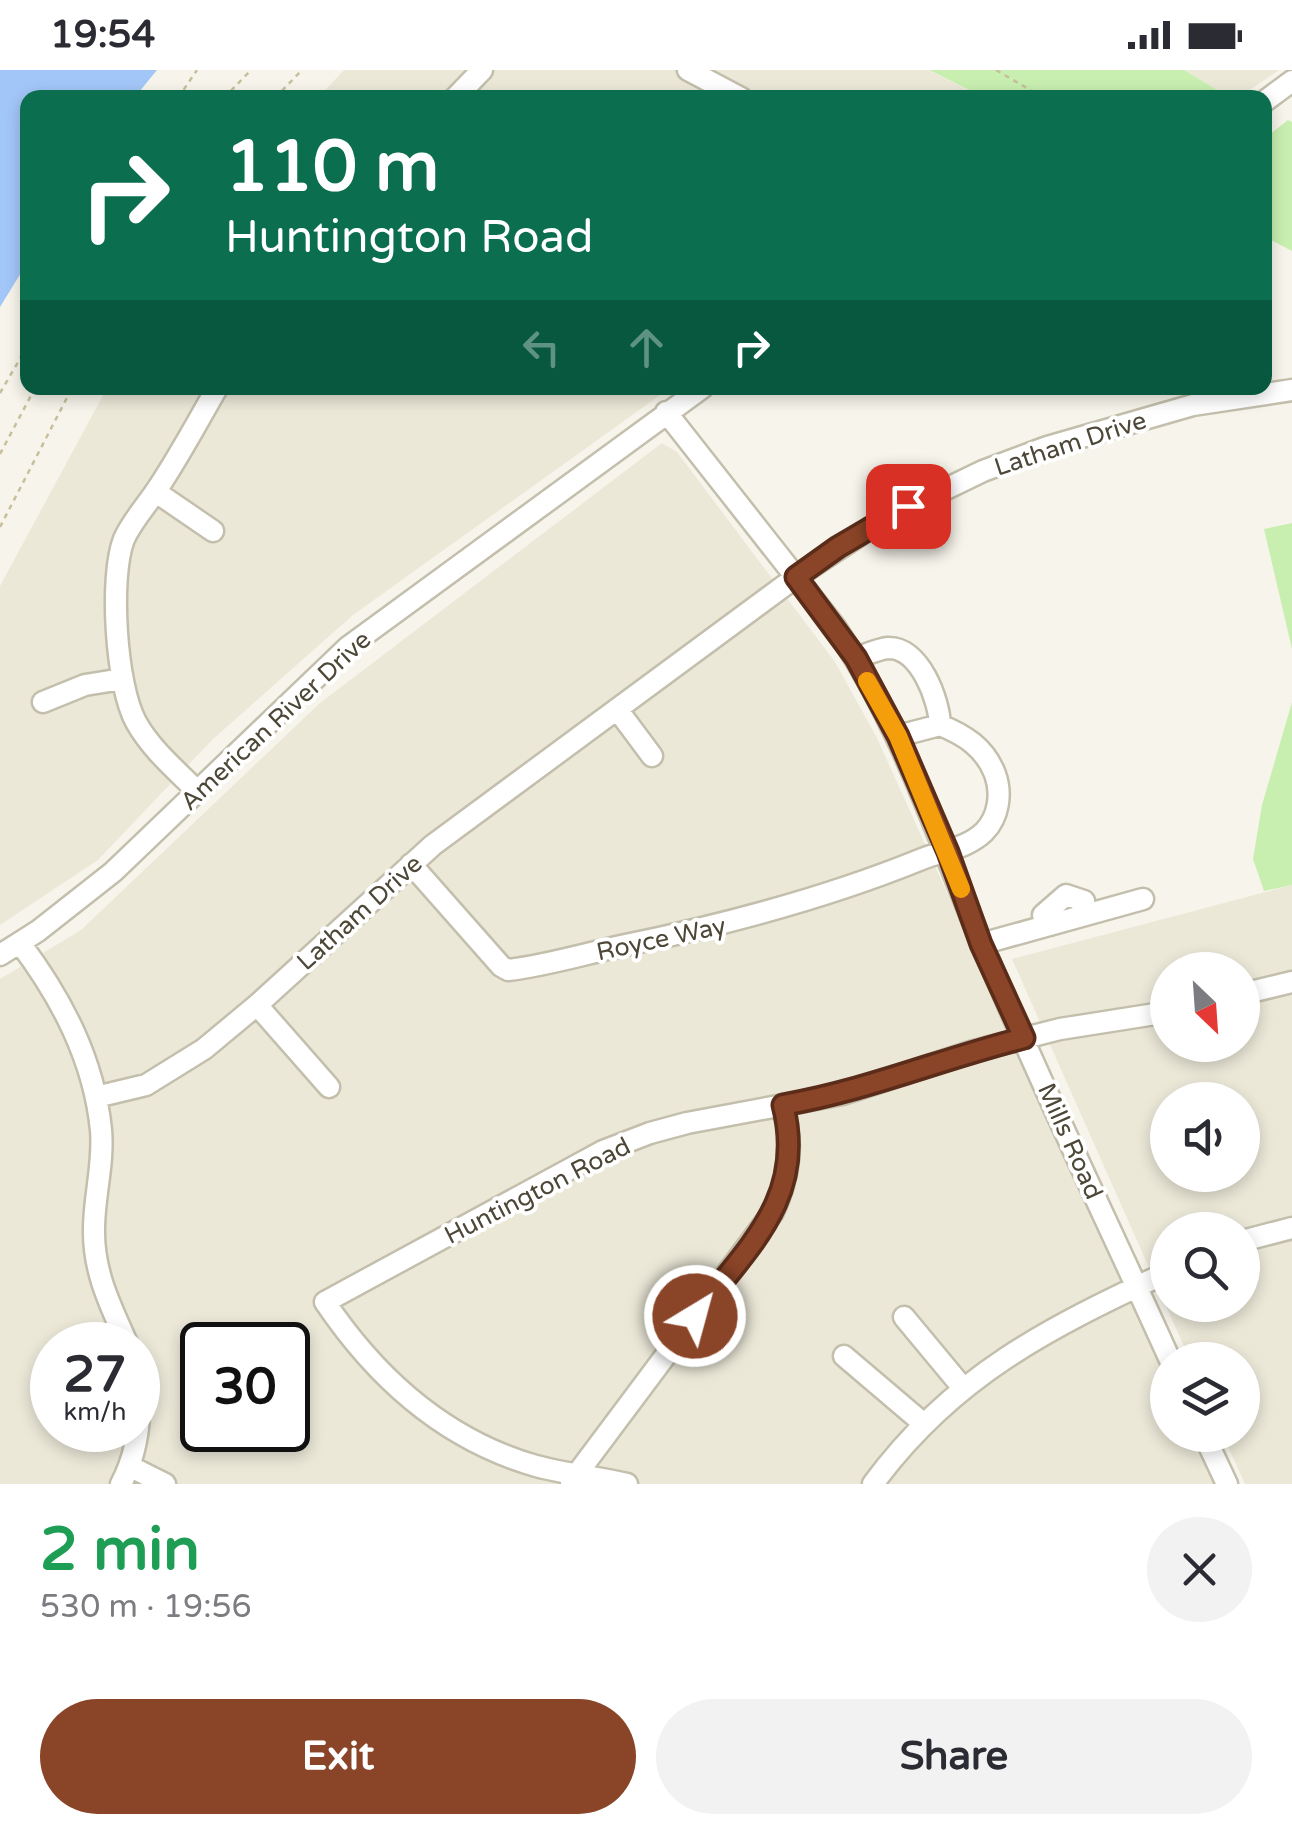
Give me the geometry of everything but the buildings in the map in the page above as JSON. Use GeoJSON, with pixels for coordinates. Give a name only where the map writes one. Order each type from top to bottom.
{"type":"FeatureCollection","features":[{"type":"Feature","properties":{"kind":"street"},"geometry":{"type":"LineString","coordinates":[[463,90],[482,70]]}},
{"type":"Feature","properties":{"kind":"street"},"geometry":{"type":"LineString","coordinates":[[688,70],[725,90]]}},
{"type":"Feature","properties":{"kind":"street"},"geometry":{"type":"LineString","coordinates":[[1272,96],[1292,80]]}},
{"type":"Feature","properties":{"kind":"street"},"geometry":{"type":"LineString","coordinates":[[197,791],[146,739],[130,710],[122,679],[116,567],[125,537],[213,395]]}},
{"type":"Feature","properties":{"kind":"street","name":"American River Drive"},"geometry":{"type":"LineString","coordinates":[[0,955],[113,872],[348,647],[692,395]]}},
{"type":"Feature","properties":{"kind":"street","name":"Latham Drive"},"geometry":{"type":"LineString","coordinates":[[96,1098],[167,1075],[257,1005],[412,864],[796,577],[884,519],[1015,459],[1163,413],[1248,395]]}},
{"type":"Feature","properties":{"kind":"street","name":"Mills Road"},"geometry":{"type":"LineString","coordinates":[[666,412],[856,658],[898,736],[948,852],[981,944],[1162,1342]]}},
{"type":"Feature","properties":{"kind":"street"},"geometry":{"type":"LineString","coordinates":[[156,492],[213,531]]}},
{"type":"Feature","properties":{"kind":"street"},"geometry":{"type":"LineString","coordinates":[[856,658],[887,648],[908,656],[934,692],[940,726]]}},
{"type":"Feature","properties":{"kind":"street"},"geometry":{"type":"LineString","coordinates":[[43,702],[85,685],[122,679]]}},
{"type":"Feature","properties":{"kind":"street"},"geometry":{"type":"LineString","coordinates":[[617,709],[652,756]]}},
{"type":"Feature","properties":{"kind":"street"},"geometry":{"type":"LineString","coordinates":[[898,736],[940,726],[955,731],[980,750],[998,783],[997,809],[986,830],[966,846],[948,852]]}},
{"type":"Feature","properties":{"kind":"street","name":"Royce Way"},"geometry":{"type":"LineString","coordinates":[[412,864],[501,966],[512,970],[740,920],[859,885],[948,852]]}},
{"type":"Feature","properties":{"kind":"street"},"geometry":{"type":"LineString","coordinates":[[981,944],[1050,925],[1043,914],[1066,895],[1084,901],[1080,916],[1142,899]]}},
{"type":"Feature","properties":{"kind":"street"},"geometry":{"type":"LineString","coordinates":[[20,944],[62,1006],[96,1098],[102,1155],[94,1228],[96,1258],[117,1322]]}},
{"type":"Feature","properties":{"kind":"street"},"geometry":{"type":"LineString","coordinates":[[1260,990],[1292,982]]}},
{"type":"Feature","properties":{"kind":"street"},"geometry":{"type":"LineString","coordinates":[[257,1005],[329,1087]]}},
{"type":"Feature","properties":{"kind":"street","name":"Huntington Road"},"geometry":{"type":"LineString","coordinates":[[572,1480],[497,1452],[430,1414],[372,1364],[325,1302],[626,1141],[686,1122],[861,1089],[1024,1038],[1150,1015]]}},
{"type":"Feature","properties":{"kind":"street"},"geometry":{"type":"LineString","coordinates":[[572,1480],[774,1212],[790,1160],[783,1105]]}},
{"type":"Feature","properties":{"kind":"street"},"geometry":{"type":"LineString","coordinates":[[1260,1236],[1292,1228]]}},
{"type":"Feature","properties":{"kind":"street"},"geometry":{"type":"LineString","coordinates":[[873,1484],[924,1424],[963,1388],[1023,1344],[1150,1280]]}},
{"type":"Feature","properties":{"kind":"street"},"geometry":{"type":"LineString","coordinates":[[904,1317],[963,1388]]}},
{"type":"Feature","properties":{"kind":"street"},"geometry":{"type":"LineString","coordinates":[[844,1356],[924,1424]]}},
{"type":"Feature","properties":{"kind":"street"},"geometry":{"type":"LineString","coordinates":[[1212,1452],[1227,1484]]}},
{"type":"Feature","properties":{"kind":"street"},"geometry":{"type":"LineString","coordinates":[[125,1475],[164,1484]]}},
{"type":"Feature","properties":{"kind":"street"},"geometry":{"type":"LineString","coordinates":[[572,1480],[628,1484]]}},
{"type":"Feature","properties":{"kind":"path"},"geometry":{"type":"LineString","coordinates":[[232,90],[251,70]]}},
{"type":"Feature","properties":{"kind":"path"},"geometry":{"type":"LineString","coordinates":[[283,90],[302,70]]}},
{"type":"Feature","properties":{"kind":"path"},"geometry":{"type":"LineString","coordinates":[[996,70],[1030,90]]}},
{"type":"Feature","properties":{"kind":"path"},"geometry":{"type":"LineString","coordinates":[[0,393],[20,359]]}},
{"type":"Feature","properties":{"kind":"path"},"geometry":{"type":"LineString","coordinates":[[0,454],[31,395]]}},
{"type":"Feature","properties":{"kind":"path"},"geometry":{"type":"LineString","coordinates":[[0,527],[68,395]]}},
{"type":"Feature","properties":{"kind":"shaded area"},"geometry":{"type":"Polygon","coordinates":[[[344,70],[928,70],[968,90],[325,90],[344,70]]]}},
{"type":"Feature","properties":{"kind":"shaded area"},"geometry":{"type":"Polygon","coordinates":[[[1184,70],[1279,70],[1250,90],[1217,90],[1184,70]]]}},
{"type":"Feature","properties":{"kind":"shaded area"},"geometry":{"type":"Polygon","coordinates":[[[103,395],[660,395],[353,615],[212,740],[98,860],[0,925],[0,586],[103,395]]]}},
{"type":"Feature","properties":{"kind":"shaded area"},"geometry":{"type":"Polygon","coordinates":[[[662,443],[677,452],[835,662],[877,738],[1150,1342],[1150,1452],[1201,1452],[1215,1484],[0,1484],[0,979],[81,930],[320,703],[662,443]]]}},
{"type":"Feature","properties":{"kind":"shaded area"},"geometry":{"type":"Polygon","coordinates":[[[1292,885],[1292,1484],[1245,1484],[1231,1452],[1260,1452],[1260,1342],[1182,1342],[1173,1322],[1260,1322],[1260,1212],[1150,1212],[1150,1270],[1012,959],[1292,885]]]}},
{"type":"Feature","properties":{"kind":"green space"},"geometry":{"type":"Polygon","coordinates":[[[929,70],[1184,70],[1217,90],[969,90],[929,70]]]}},
{"type":"Feature","properties":{"kind":"green space"},"geometry":{"type":"Polygon","coordinates":[[[1288,120],[1292,122],[1292,251],[1272,241],[1272,133],[1288,120]]]}},
{"type":"Feature","properties":{"kind":"green space"},"geometry":{"type":"Polygon","coordinates":[[[1292,523],[1292,649],[1264,529],[1292,523]]]}},
{"type":"Feature","properties":{"kind":"green space"},"geometry":{"type":"Polygon","coordinates":[[[1292,702],[1292,885],[1264,891],[1253,859],[1262,805],[1292,702]]]}},
{"type":"Feature","properties":{"kind":"water"},"geometry":{"type":"Polygon","coordinates":[[[0,70],[157,70],[141,90],[20,90],[20,274],[0,307],[0,70]]]}},
{"type":"Feature","properties":{"kind":"slow traffic"},"geometry":{"type":"LineString","coordinates":[[867,681],[898,736],[961,889]]}},
{"type":"Feature","properties":{"kind":"route"},"geometry":{"type":"LineString","coordinates":[[695,1316],[768,1221],[783,1192],[790,1138],[783,1105],[880,1084],[944,1060],[1024,1038],[981,944],[948,852],[898,736],[856,658],[796,577],[908,506]]}}]}
